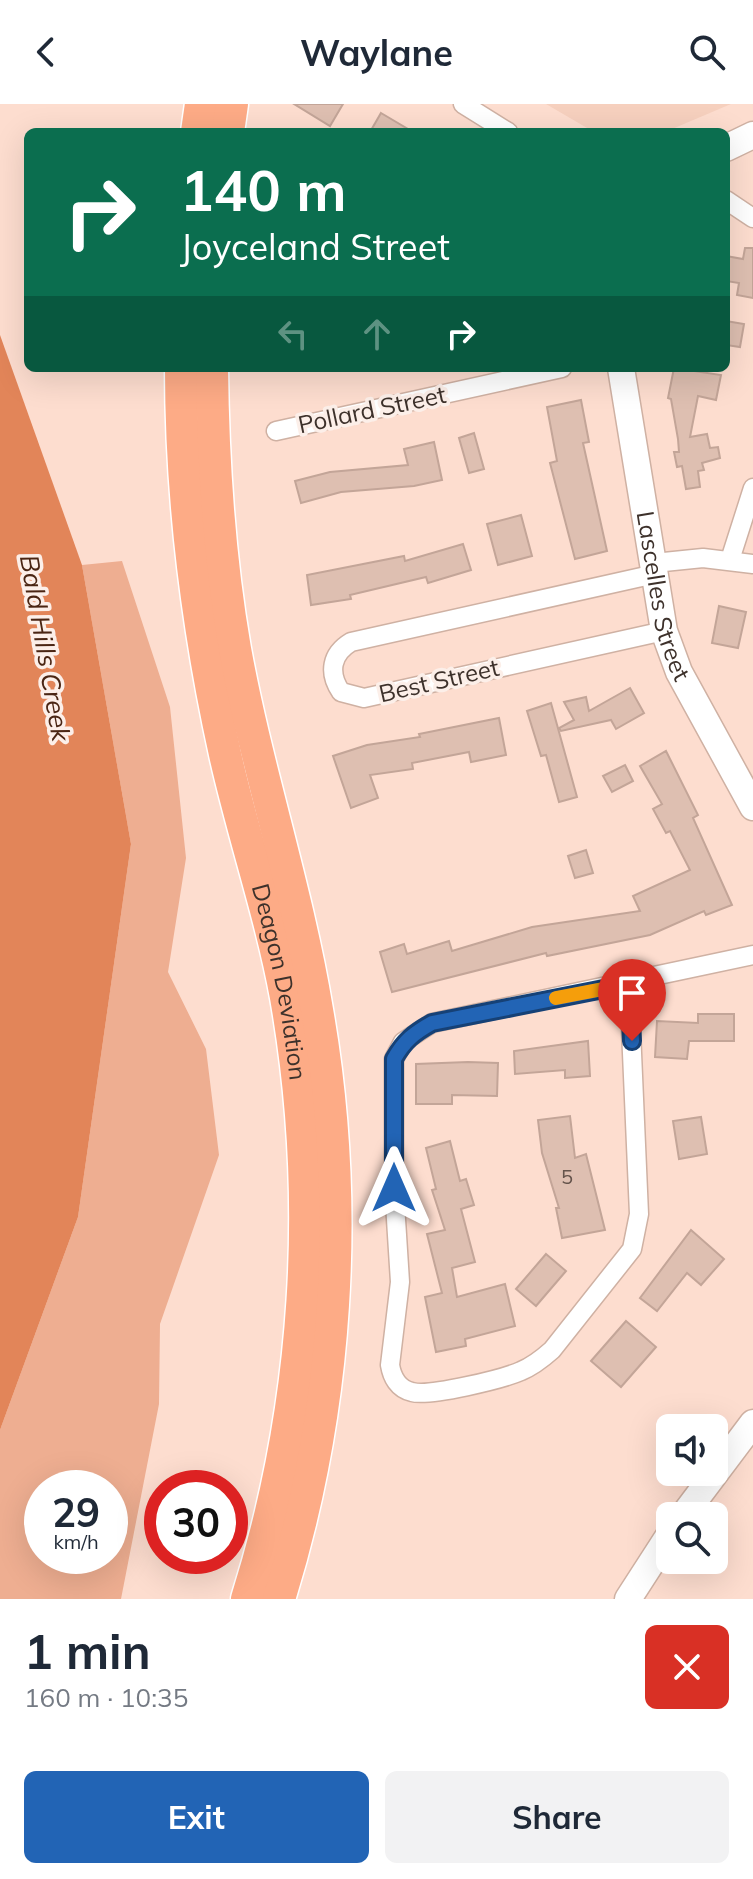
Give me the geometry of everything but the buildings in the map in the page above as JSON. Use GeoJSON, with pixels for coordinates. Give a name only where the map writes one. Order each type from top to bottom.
{"type":"FeatureCollection","features":[{"type":"Feature","properties":{"kind":"highway"},"geometry":{"type":"LineString","coordinates":[[198,128],[201,104]]}},
{"type":"Feature","properties":{"kind":"highway"},"geometry":{"type":"LineString","coordinates":[[229,128],[232,104]]}},
{"type":"Feature","properties":{"kind":"highway","name":"Deagon Deviation"},"geometry":{"type":"LineString","coordinates":[[181,372],[185,492],[207,660],[225,754],[285,996],[303,1148],[303,1292],[296,1372],[269,1518],[247,1599]]}},
{"type":"Feature","properties":{"kind":"highway","name":"Deagon Deviation"},"geometry":{"type":"LineString","coordinates":[[212,372],[218,499],[235,647],[317,1009],[336,1195],[334,1284],[322,1407],[298,1529],[279,1599]]}},
{"type":"Feature","properties":{"kind":"street"},"geometry":{"type":"LineString","coordinates":[[463,104],[502,128]]}},
{"type":"Feature","properties":{"kind":"street"},"geometry":{"type":"LineString","coordinates":[[730,146],[753,135]]}},
{"type":"Feature","properties":{"kind":"street"},"geometry":{"type":"LineString","coordinates":[[730,203],[753,218]]}},
{"type":"Feature","properties":{"kind":"street","name":"Pollard Street"},"geometry":{"type":"LineString","coordinates":[[276,431],[544,372]]}},
{"type":"Feature","properties":{"kind":"street","name":"Lascelles Street"},"geometry":{"type":"LineString","coordinates":[[622,372],[664,631],[679,672],[753,807]]}},
{"type":"Feature","properties":{"kind":"street"},"geometry":{"type":"LineString","coordinates":[[730,560],[753,488]]}},
{"type":"Feature","properties":{"kind":"street"},"geometry":{"type":"LineString","coordinates":[[654,569],[685,557],[753,564]]}},
{"type":"Feature","properties":{"kind":"street","name":"Best Street"},"geometry":{"type":"LineString","coordinates":[[654,569],[351,642],[334,658],[333,671],[341,692],[364,698],[664,631]]}},
{"type":"Feature","properties":{"kind":"street"},"geometry":{"type":"LineString","coordinates":[[629,984],[639,1214],[632,1249],[552,1350],[539,1362],[519,1372],[414,1393],[397,1382],[390,1365],[400,1282],[394,1059],[403,1042],[432,1023],[629,984],[753,955]]}},
{"type":"Feature","properties":{"kind":"street"},"geometry":{"type":"LineString","coordinates":[[694,1502],[753,1423]]}},
{"type":"Feature","properties":{"kind":"street"},"geometry":{"type":"LineString","coordinates":[[628,1599],[656,1556]]}},
{"type":"Feature","properties":{"kind":"shaded area"},"geometry":{"type":"Polygon","coordinates":[[[546,104],[731,104],[674,128],[587,128],[546,104]]]}},
{"type":"Feature","properties":{"kind":"shaded area"},"geometry":{"type":"Polygon","coordinates":[[[122,561],[170,707],[186,858],[168,972],[206,1049],[219,1155],[160,1324],[159,1404],[128,1563],[128,1470],[24,1470],[24,1574],[126,1574],[121,1599],[0,1599],[0,1430],[78,1217],[131,844],[82,565],[122,561]]]}},
{"type":"Feature","properties":{"kind":"water","name":"Bald Hills Creek"},"geometry":{"type":"Polygon","coordinates":[[[0,335],[82,565],[131,844],[78,1217],[0,1430],[0,335]]]}},
{"type":"Feature","properties":{"kind":"slow traffic"},"geometry":{"type":"LineString","coordinates":[[556,998],[629,984],[630,997]]}},
{"type":"Feature","properties":{"kind":"route"},"geometry":{"type":"LineString","coordinates":[[394,1188],[394,1059],[403,1042],[417,1031],[432,1023],[629,984],[632,1041]]}}]}
